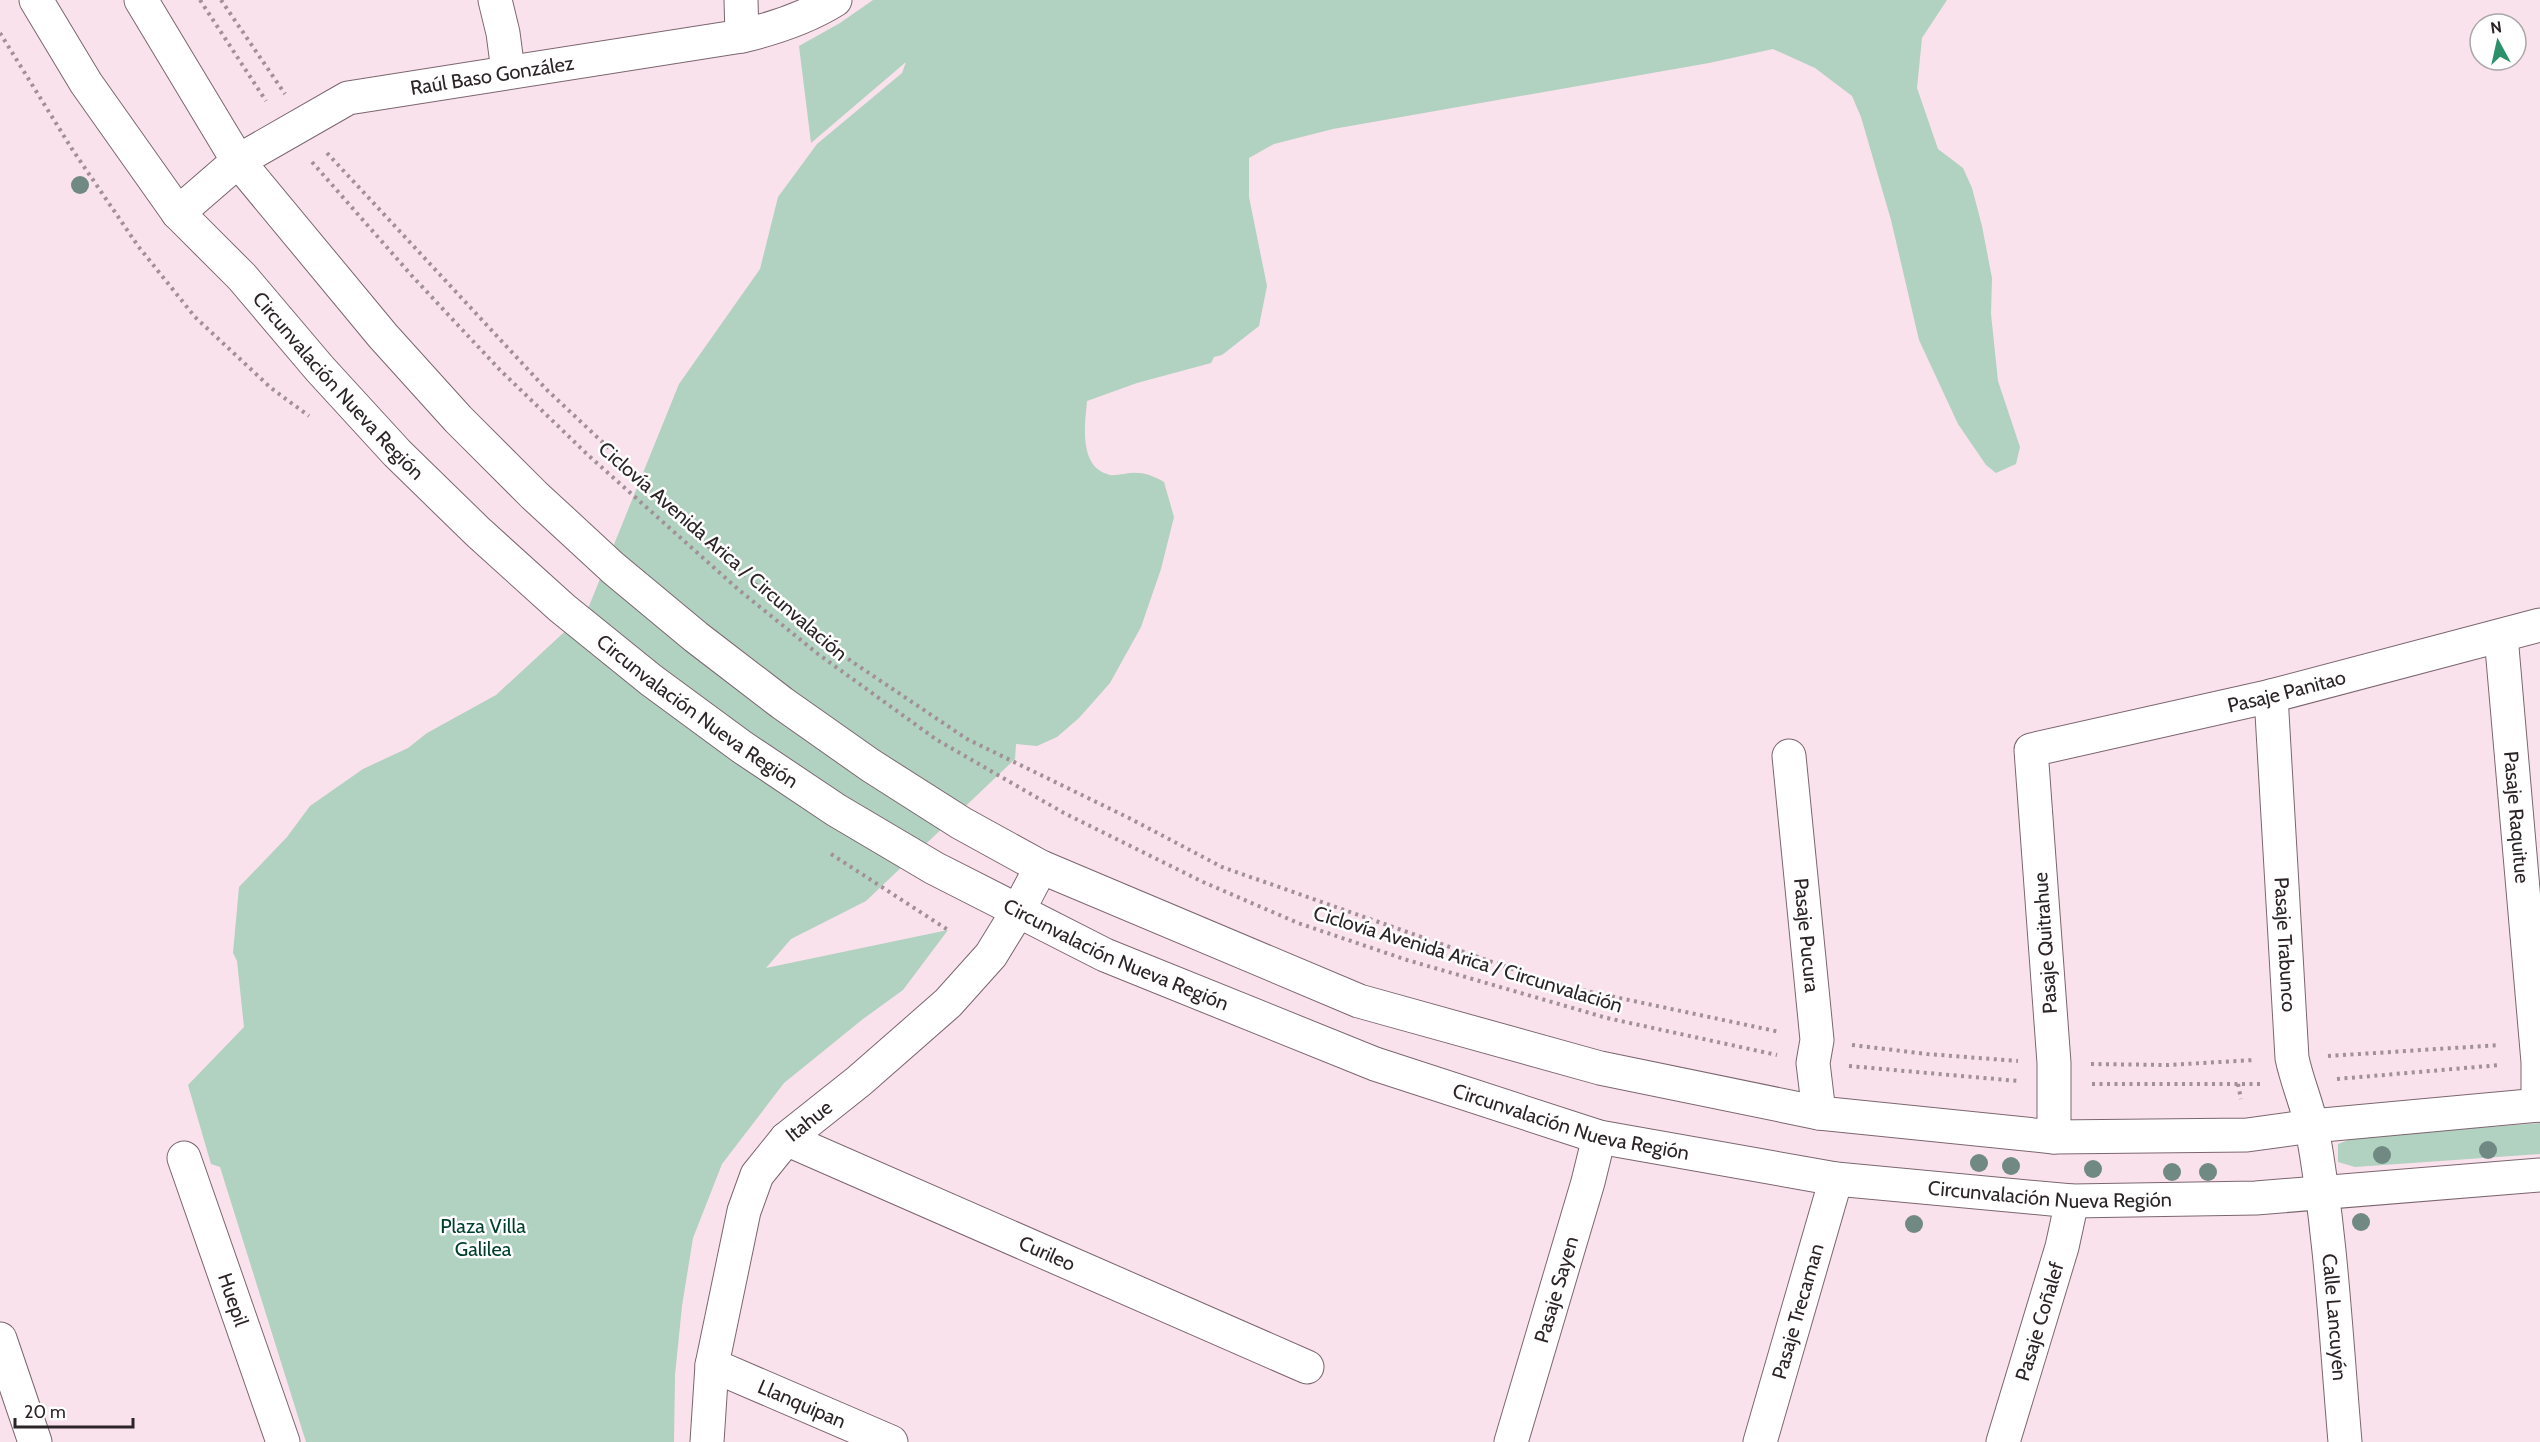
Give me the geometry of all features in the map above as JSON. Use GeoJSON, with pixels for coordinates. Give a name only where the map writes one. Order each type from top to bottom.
{"type":"FeatureCollection","features":[{"type":"Feature","properties":{"kind":"street","name":"Circunvalación Nueva Región"},"geometry":{"type":"LineString","coordinates":[[36,0],[86,83],[178,213],[242,277],[320,369],[397,453],[478,532],[562,608],[651,680],[724,734],[836,810],[934,868],[1105,955],[1375,1064],[1599,1137],[1836,1179],[2072,1201],[2256,1198],[2540,1175]]}},
{"type":"Feature","properties":{"kind":"street"},"geometry":{"type":"LineString","coordinates":[[141,0],[238,161],[383,336],[458,419],[534,495],[613,568],[696,637],[840,744],[961,822],[1041,867],[1359,1000],[1600,1068],[1819,1113],[2054,1137],[2247,1135],[2312,1126],[2539,1105]]}},
{"type":"Feature","properties":{"kind":"street"},"geometry":{"type":"LineString","coordinates":[[495,0],[503,33],[508,71]]}},
{"type":"Feature","properties":{"kind":"street"},"geometry":{"type":"LineString","coordinates":[[741,0],[742,36]]}},
{"type":"Feature","properties":{"kind":"street","name":"Raúl Baso González"},"geometry":{"type":"LineString","coordinates":[[178,213],[238,161],[348,98],[508,71],[742,36],[779,27],[835,0]]}},
{"type":"Feature","properties":{"kind":"street","name":"Pasaje Panitao"},"geometry":{"type":"LineString","coordinates":[[2031,750],[2271,696],[2540,625]]}},
{"type":"Feature","properties":{"kind":"street","name":"Pasaje Raquitue"},"geometry":{"type":"LineString","coordinates":[[2501,636],[2537,1053],[2539,1105]]}},
{"type":"Feature","properties":{"kind":"street","name":"Pasaje Trabunco"},"geometry":{"type":"LineString","coordinates":[[2271,696],[2295,1070],[2312,1126],[2321,1191]]}},
{"type":"Feature","properties":{"kind":"street","name":"Pasaje Quitrahue"},"geometry":{"type":"LineString","coordinates":[[2031,750],[2054,1074],[2054,1137]]}},
{"type":"Feature","properties":{"kind":"street","name":"Pasaje Pucura"},"geometry":{"type":"LineString","coordinates":[[1789,756],[1819,1113]]}},
{"type":"Feature","properties":{"kind":"street","name":"Itahue"},"geometry":{"type":"LineString","coordinates":[[707,1442],[712,1365],[744,1211],[757,1175],[786,1139],[859,1081],[948,1003],[991,955],[1041,867]]}},
{"type":"Feature","properties":{"kind":"street","name":"Pasaje Sayen"},"geometry":{"type":"LineString","coordinates":[[1511,1442],[1588,1182],[1599,1137]]}},
{"type":"Feature","properties":{"kind":"street","name":"Curileo"},"geometry":{"type":"LineString","coordinates":[[786,1139],[1307,1367]]}},
{"type":"Feature","properties":{"kind":"street","name":"Huepil"},"geometry":{"type":"LineString","coordinates":[[184,1158],[283,1442]]}},
{"type":"Feature","properties":{"kind":"street","name":"Pasaje Trecaman"},"geometry":{"type":"LineString","coordinates":[[1760,1442],[1836,1179]]}},
{"type":"Feature","properties":{"kind":"street","name":"Calle Lancuyén"},"geometry":{"type":"LineString","coordinates":[[2321,1191],[2328,1240],[2345,1442]]}},
{"type":"Feature","properties":{"kind":"street","name":"Pasaje Coñalef"},"geometry":{"type":"LineString","coordinates":[[2003,1442],[2062,1247],[2072,1201]]}},
{"type":"Feature","properties":{"kind":"street"},"geometry":{"type":"LineString","coordinates":[[0,1339],[35,1442]]}},
{"type":"Feature","properties":{"kind":"street","name":"Llanquipan"},"geometry":{"type":"LineString","coordinates":[[712,1365],[891,1442]]}},
{"type":"Feature","properties":{"kind":"path","name":"Ciclovía Avenida Arica / Circunvalación"},"geometry":{"type":"LineString","coordinates":[[200,0],[296,128],[413,277],[499,369],[589,456],[740,590],[868,692],[937,740],[1064,813],[1203,882],[1298,923],[1407,960],[1607,1018],[1815,1052],[2054,1074],[2295,1070],[2537,1053]]}},
{"type":"Feature","properties":{"kind":"path"},"geometry":{"type":"LineString","coordinates":[[221,0],[296,128],[334,162],[547,390],[703,542],[851,662],[967,739],[1129,818],[1222,867],[1558,985],[1815,1052],[1927,1054],[2054,1074],[2168,1065],[2295,1070],[2537,1053]]}},
{"type":"Feature","properties":{"kind":"green space","name":"Plaza Villa Galilea"},"geometry":{"type":"Polygon","coordinates":[[[873,0],[1947,0],[1922,38],[1917,88],[1938,149],[1963,168],[1972,188],[1992,278],[1991,314],[1998,381],[2020,447],[2016,464],[1996,473],[1986,465],[1958,424],[1919,340],[1891,220],[1861,117],[1852,96],[1815,68],[1773,49],[1709,63],[1333,129],[1274,144],[1249,158],[1249,197],[1267,286],[1259,326],[1222,355],[1214,357],[1211,363],[1137,383],[1087,401],[1086,444],[1093,464],[1100,471],[1110,475],[1140,473],[1164,482],[1174,517],[1161,569],[1141,627],[1110,683],[1079,718],[1057,737],[1037,746],[1016,744],[1015,759],[866,901],[791,939],[766,968],[948,930],[903,990],[784,1083],[722,1164],[693,1238],[682,1306],[675,1375],[674,1442],[306,1442],[220,1167],[211,1164],[188,1085],[244,1027],[237,961],[233,953],[239,887],[287,837],[310,806],[363,769],[408,748],[427,733],[496,695],[587,611],[679,384],[760,269],[778,197],[817,144],[902,73],[906,62],[811,143],[799,46],[840,23],[873,0]]]}},
{"type":"Feature","properties":{"kind":"green space"},"geometry":{"type":"Polygon","coordinates":[[[2540,1123],[2540,1154],[2355,1167],[2338,1162],[2338,1144],[2356,1137],[2540,1123]]]}}]}
